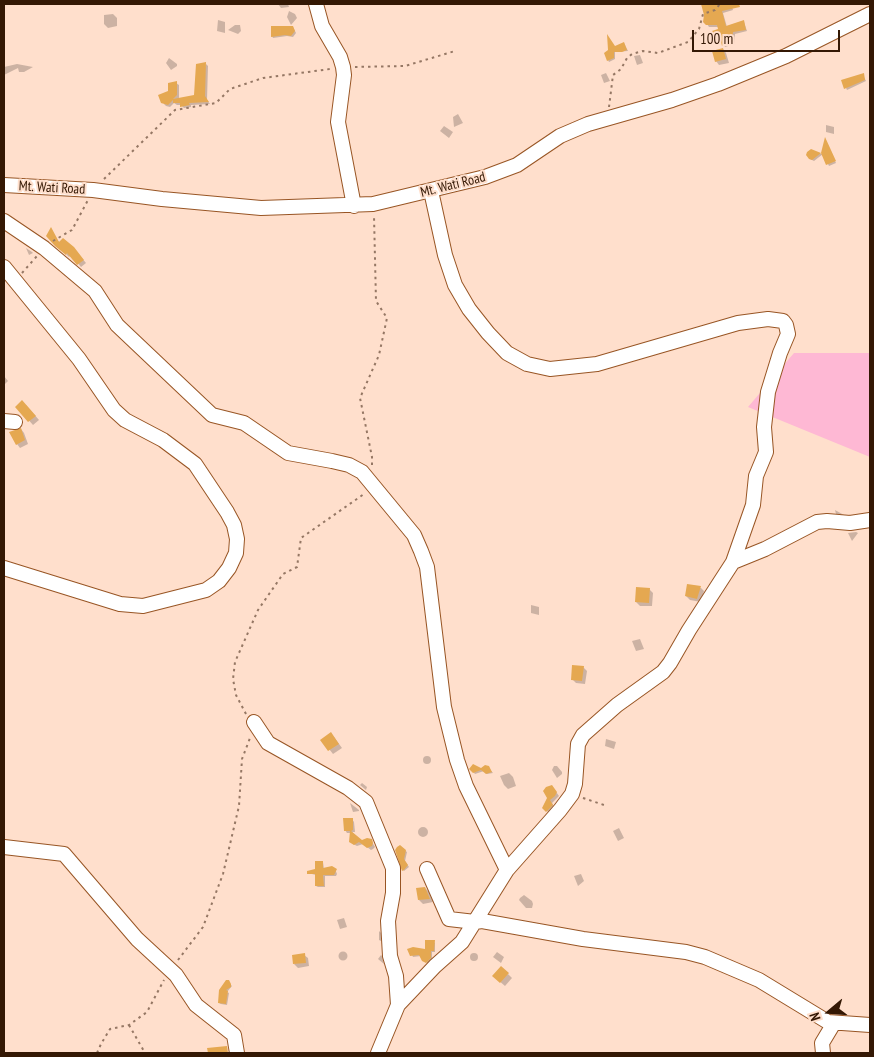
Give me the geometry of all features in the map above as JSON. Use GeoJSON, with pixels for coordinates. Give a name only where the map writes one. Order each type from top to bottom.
{"type":"FeatureCollection","features":[{"type":"Feature","properties":{"kind":"street"},"geometry":{"type":"LineString","coordinates":[[316,4],[322,26],[340,57],[343,67],[344,75],[338,122],[354,206]]}},
{"type":"Feature","properties":{"kind":"street","name":"Mt. Wati Road"},"geometry":{"type":"LineString","coordinates":[[4,186],[93,190],[162,199],[261,208],[373,204],[485,178],[517,166],[560,136],[588,124],[672,100],[718,84],[786,56],[870,14]]}},
{"type":"Feature","properties":{"kind":"street"},"geometry":{"type":"LineString","coordinates":[[378,1053],[398,1005],[435,966],[462,942],[506,870],[572,794],[575,784],[578,744],[582,735],[592,725],[663,672],[670,664],[689,630],[733,562],[753,505],[756,476],[766,452],[764,427],[766,405],[775,368],[788,334],[783,321],[768,319],[738,323],[597,364],[550,369],[527,364],[507,353],[488,333],[455,285],[445,255],[431,191]]}},
{"type":"Feature","properties":{"kind":"street"},"geometry":{"type":"LineString","coordinates":[[4,221],[44,248],[95,291],[117,325],[212,415],[244,423],[288,453],[332,460],[349,465],[362,472],[414,536],[427,567],[444,707],[457,760],[466,786],[506,870]]}},
{"type":"Feature","properties":{"kind":"street"},"geometry":{"type":"LineString","coordinates":[[4,267],[79,359],[114,410],[125,420],[163,440],[195,464],[227,512],[234,525],[237,539],[236,553],[230,568],[206,590],[143,606],[120,604],[4,568]]}},
{"type":"Feature","properties":{"kind":"street"},"geometry":{"type":"LineString","coordinates":[[733,562],[765,549],[817,522],[850,523],[870,520]]}},
{"type":"Feature","properties":{"kind":"street"},"geometry":{"type":"LineString","coordinates":[[254,722],[268,743],[348,788],[366,802],[393,868],[393,893],[388,921],[390,956],[396,976],[398,1005]]}},
{"type":"Feature","properties":{"kind":"street"},"geometry":{"type":"LineString","coordinates":[[4,847],[64,854],[137,939],[176,975],[196,1006],[234,1035],[237,1053]]}},
{"type":"Feature","properties":{"kind":"street"},"geometry":{"type":"LineString","coordinates":[[427,869],[449,919],[515,925],[552,933],[686,952],[705,957],[758,980],[822,1018],[834,1023],[870,1025]]}},
{"type":"Feature","properties":{"kind":"street"},"geometry":{"type":"LineString","coordinates":[[822,1053],[822,1043],[834,1023]]}},
{"type":"Feature","properties":{"kind":"path"},"geometry":{"type":"LineString","coordinates":[[608,110],[613,75],[621,68],[627,58],[632,54],[643,51],[658,53],[688,42],[699,29],[703,14],[716,10],[720,4]]}},
{"type":"Feature","properties":{"kind":"path"},"geometry":{"type":"LineString","coordinates":[[14,281],[48,244],[72,230],[93,190],[175,110],[216,103],[230,89],[263,78],[343,67],[405,66],[455,51]]}},
{"type":"Feature","properties":{"kind":"path"},"geometry":{"type":"LineString","coordinates":[[98,1053],[110,1029],[129,1025],[147,1012],[170,970],[203,927],[223,874],[239,806],[242,759],[254,722]]}},
{"type":"Feature","properties":{"kind":"path"},"geometry":{"type":"LineString","coordinates":[[572,794],[604,805]]}},
{"type":"Feature","properties":{"kind":"path"},"geometry":{"type":"LineString","coordinates":[[129,1025],[145,1053]]}},
{"type":"Feature","properties":{"kind":"shaded area"},"geometry":{"type":"Polygon","coordinates":[[[794,353],[870,353],[870,457],[748,407],[794,353]]]}},
{"type":"Feature","properties":{"kind":"building"},"geometry":{"type":"Polygon","coordinates":[[[701,4],[739,4],[740,7],[722,11],[726,26],[744,20],[746,30],[733,32],[732,42],[722,46],[719,34],[713,35],[712,31],[718,29],[717,25],[706,25],[703,22],[704,15],[701,4]]]}},
{"type":"Feature","properties":{"kind":"building"},"geometry":{"type":"Polygon","coordinates":[[[271,26],[293,26],[295,31],[291,36],[271,37],[271,26]]]}},
{"type":"Feature","properties":{"kind":"building"},"geometry":{"type":"Polygon","coordinates":[[[607,34],[615,46],[624,42],[627,50],[614,52],[614,58],[607,61],[604,53],[608,50],[607,34]]]}},
{"type":"Feature","properties":{"kind":"building"},"geometry":{"type":"Polygon","coordinates":[[[723,48],[726,59],[715,62],[712,51],[723,48]]]}},
{"type":"Feature","properties":{"kind":"building"},"geometry":{"type":"Polygon","coordinates":[[[206,62],[205,96],[209,102],[189,103],[190,105],[180,107],[180,103],[173,103],[173,100],[168,105],[161,103],[158,95],[168,91],[168,83],[177,81],[177,95],[173,99],[194,95],[196,64],[206,62]]]}},
{"type":"Feature","properties":{"kind":"building"},"geometry":{"type":"Polygon","coordinates":[[[864,73],[865,80],[844,89],[841,80],[864,73]]]}},
{"type":"Feature","properties":{"kind":"building"},"geometry":{"type":"Polygon","coordinates":[[[825,137],[836,161],[826,165],[821,153],[825,137]]]}},
{"type":"Feature","properties":{"kind":"building"},"geometry":{"type":"Polygon","coordinates":[[[811,149],[821,153],[812,160],[806,155],[811,149]]]}},
{"type":"Feature","properties":{"kind":"building"},"geometry":{"type":"Polygon","coordinates":[[[51,227],[59,242],[63,238],[74,247],[84,260],[77,265],[67,253],[66,255],[55,246],[46,236],[51,227]]]}},
{"type":"Feature","properties":{"kind":"building"},"geometry":{"type":"Polygon","coordinates":[[[22,400],[36,416],[28,422],[15,407],[22,400]]]}},
{"type":"Feature","properties":{"kind":"building"},"geometry":{"type":"Polygon","coordinates":[[[21,428],[25,440],[16,445],[9,432],[21,428]]]}},
{"type":"Feature","properties":{"kind":"building"},"geometry":{"type":"Polygon","coordinates":[[[687,584],[701,586],[697,599],[685,596],[687,584]]]}},
{"type":"Feature","properties":{"kind":"building"},"geometry":{"type":"Polygon","coordinates":[[[636,587],[650,588],[649,603],[635,602],[636,587]]]}},
{"type":"Feature","properties":{"kind":"building"},"geometry":{"type":"Polygon","coordinates":[[[572,665],[584,666],[582,681],[571,680],[572,665]]]}},
{"type":"Feature","properties":{"kind":"building"},"geometry":{"type":"Polygon","coordinates":[[[331,732],[339,744],[328,751],[320,740],[331,732]]]}},
{"type":"Feature","properties":{"kind":"building"},"geometry":{"type":"Polygon","coordinates":[[[473,764],[481,768],[485,765],[489,766],[492,772],[486,774],[481,770],[473,773],[469,769],[473,764]]]}},
{"type":"Feature","properties":{"kind":"building"},"geometry":{"type":"Polygon","coordinates":[[[552,785],[557,792],[550,800],[553,805],[546,812],[542,808],[547,798],[543,791],[546,787],[552,785]]]}},
{"type":"Feature","properties":{"kind":"building"},"geometry":{"type":"Polygon","coordinates":[[[343,818],[353,818],[353,830],[351,831],[362,840],[372,839],[372,846],[367,848],[359,842],[354,845],[349,842],[350,831],[344,831],[343,818]]]}},
{"type":"Feature","properties":{"kind":"building"},"geometry":{"type":"Polygon","coordinates":[[[400,845],[406,850],[404,859],[408,865],[402,871],[395,850],[400,845]]]}},
{"type":"Feature","properties":{"kind":"building"},"geometry":{"type":"Polygon","coordinates":[[[315,861],[323,861],[323,868],[332,866],[337,869],[334,875],[323,875],[324,886],[315,886],[315,874],[307,874],[307,871],[315,869],[315,861]]]}},
{"type":"Feature","properties":{"kind":"building"},"geometry":{"type":"Polygon","coordinates":[[[425,887],[430,899],[418,900],[416,888],[425,887]]]}},
{"type":"Feature","properties":{"kind":"building"},"geometry":{"type":"Polygon","coordinates":[[[425,940],[435,940],[434,951],[431,951],[431,958],[426,963],[422,961],[419,955],[410,956],[407,949],[413,947],[425,949],[425,940]]]}},
{"type":"Feature","properties":{"kind":"building"},"geometry":{"type":"Polygon","coordinates":[[[305,953],[306,963],[293,964],[292,955],[305,953]]]}},
{"type":"Feature","properties":{"kind":"building"},"geometry":{"type":"Polygon","coordinates":[[[501,966],[509,973],[500,983],[492,976],[501,966]]]}},
{"type":"Feature","properties":{"kind":"building"},"geometry":{"type":"Polygon","coordinates":[[[226,980],[229,980],[231,987],[226,990],[228,991],[226,1004],[218,1003],[219,990],[226,980]]]}},
{"type":"Feature","properties":{"kind":"building"},"geometry":{"type":"Polygon","coordinates":[[[227,1046],[228,1053],[208,1053],[207,1048],[227,1046]]]}}]}
